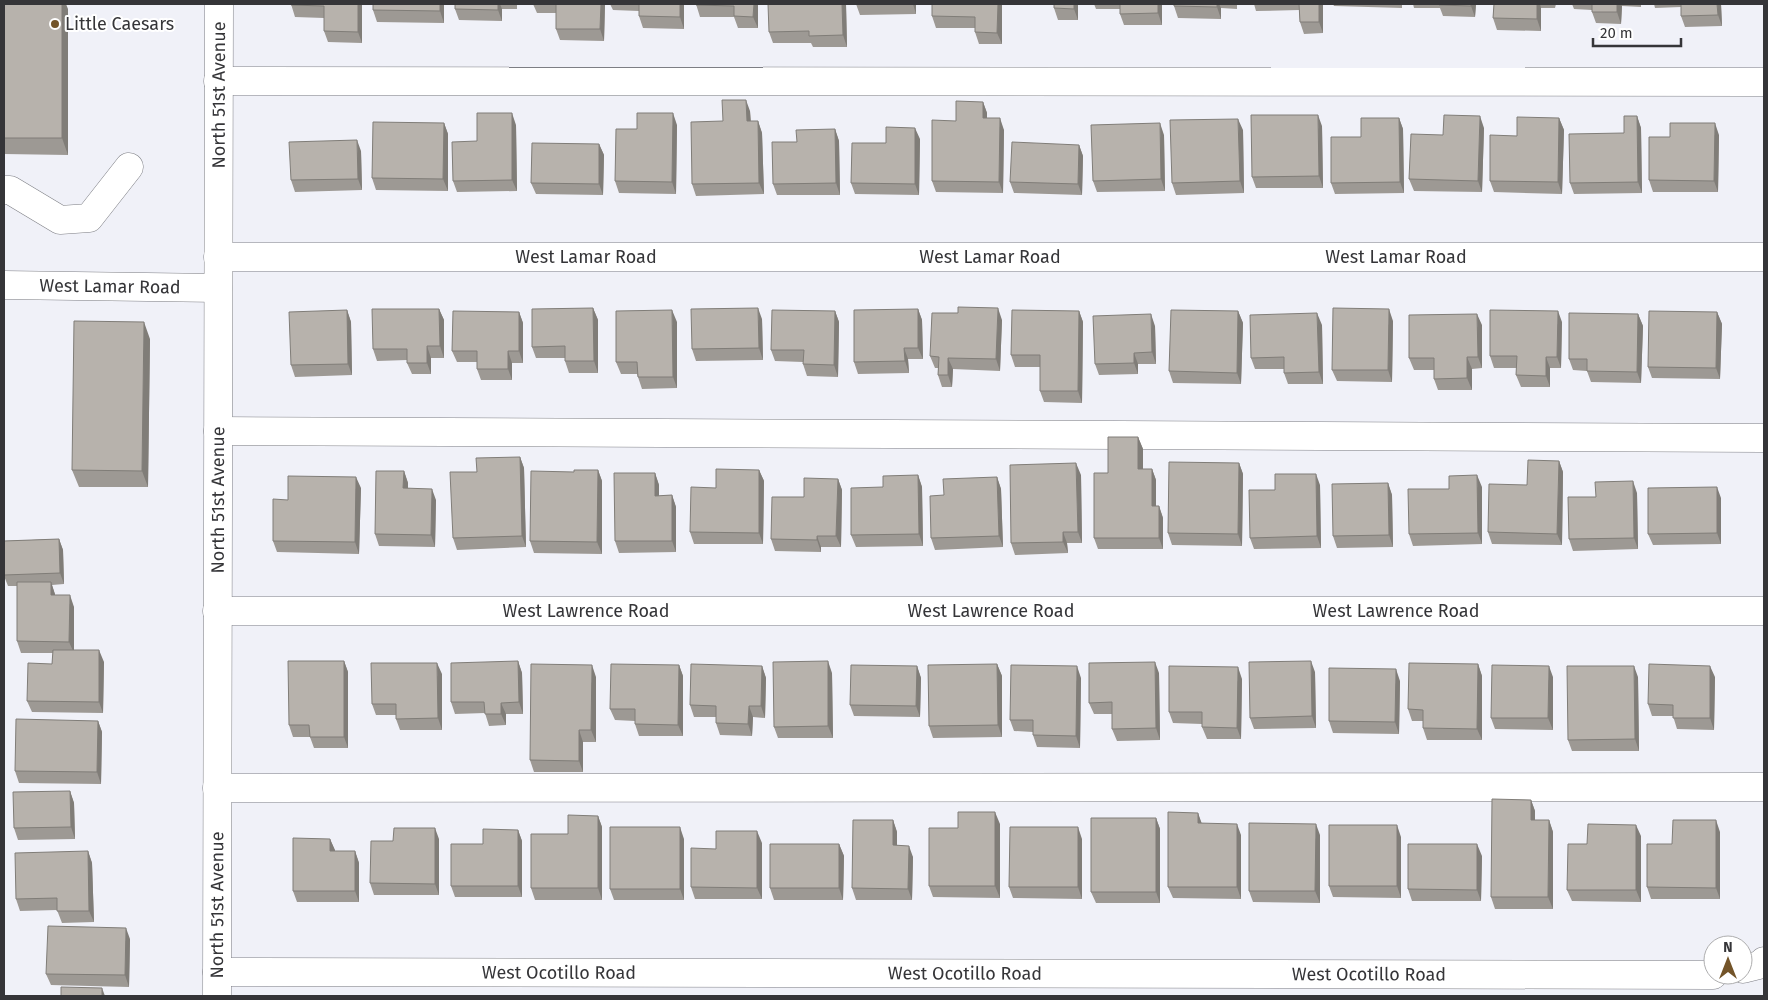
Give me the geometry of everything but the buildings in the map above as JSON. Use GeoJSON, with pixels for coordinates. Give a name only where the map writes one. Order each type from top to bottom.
{"type":"FeatureCollection","features":[{"type":"Feature","properties":{"kind":"street","name":"North 51st Avenue"},"geometry":{"type":"LineString","coordinates":[[217,984],[219,4]]}},
{"type":"Feature","properties":{"kind":"street"},"geometry":{"type":"LineString","coordinates":[[218,81],[1764,82]]}},
{"type":"Feature","properties":{"kind":"street"},"geometry":{"type":"LineString","coordinates":[[4,190],[10,190],[60,220],[89,218],[129,167]]}},
{"type":"Feature","properties":{"kind":"street","name":"West Lamar Road"},"geometry":{"type":"LineString","coordinates":[[218,257],[1764,257]]}},
{"type":"Feature","properties":{"kind":"street","name":"West Lamar Road"},"geometry":{"type":"LineString","coordinates":[[4,284],[218,288]]}},
{"type":"Feature","properties":{"kind":"street"},"geometry":{"type":"LineString","coordinates":[[218,431],[1764,438]]}},
{"type":"Feature","properties":{"kind":"street","name":"West Lawrence Road"},"geometry":{"type":"LineString","coordinates":[[218,611],[1764,611]]}},
{"type":"Feature","properties":{"kind":"street"},"geometry":{"type":"LineString","coordinates":[[217,788],[1764,786]]}},
{"type":"Feature","properties":{"kind":"street","name":"West Ocotillo Road"},"geometry":{"type":"LineString","coordinates":[[217,984],[1703,975]]}},
{"type":"Feature","properties":{"kind":"place","name":"Little Caesars"},"geometry":{"type":"Point","coordinates":[55,24]}}]}
